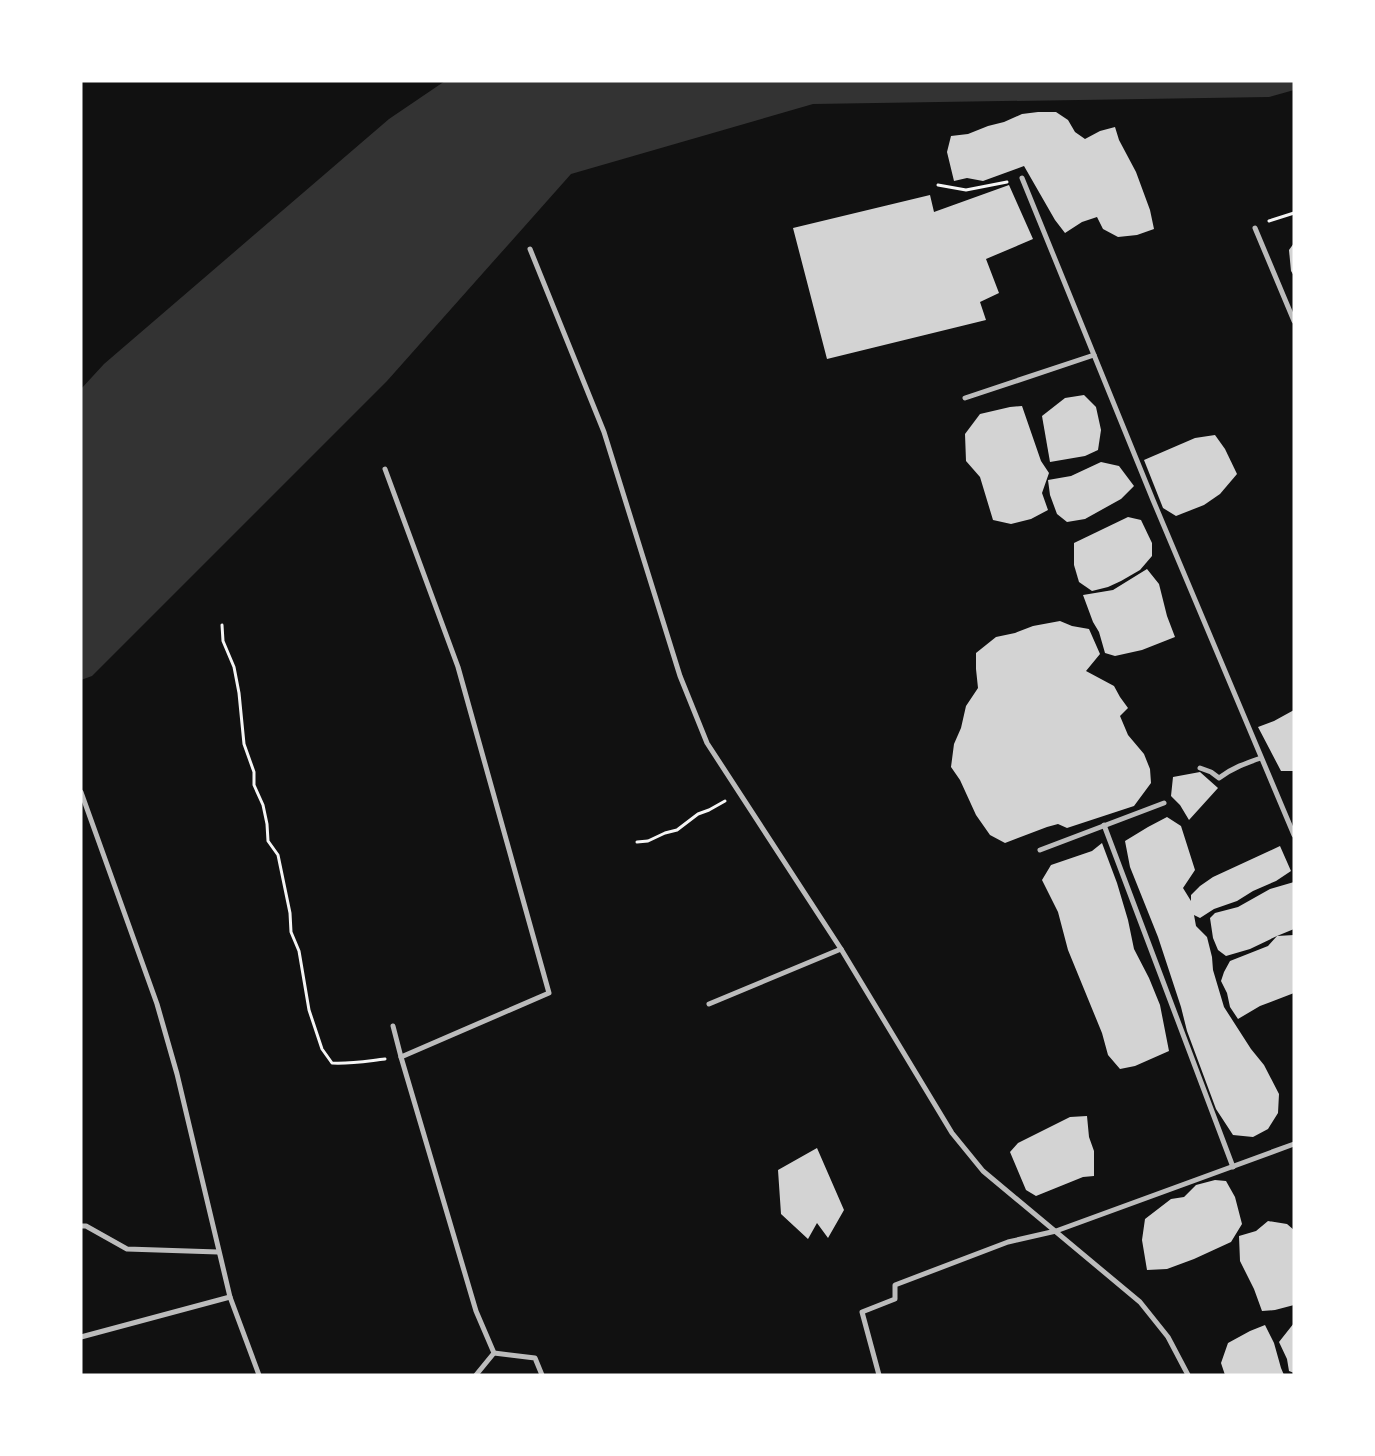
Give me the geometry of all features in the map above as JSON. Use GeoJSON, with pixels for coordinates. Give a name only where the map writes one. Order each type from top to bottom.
{"type":"FeatureCollection","features":[{"type":"Feature","properties":{"kind":"street"},"geometry":{"type":"LineString","coordinates":[[1022,178],[1294,836]]}},
{"type":"Feature","properties":{"kind":"street"},"geometry":{"type":"LineString","coordinates":[[1255,228],[1294,321]]}},
{"type":"Feature","properties":{"kind":"street"},"geometry":{"type":"LineString","coordinates":[[530,249],[604,432],[680,676],[707,743],[737,792],[841,949],[952,1132],[983,1171],[1140,1302],[1168,1337],[1188,1375]]}},
{"type":"Feature","properties":{"kind":"street"},"geometry":{"type":"LineString","coordinates":[[965,398],[1094,355]]}},
{"type":"Feature","properties":{"kind":"street"},"geometry":{"type":"LineString","coordinates":[[385,469],[458,667],[549,993],[401,1057]]}},
{"type":"Feature","properties":{"kind":"street"},"geometry":{"type":"LineString","coordinates":[[1200,768],[1211,772],[1219,778],[1241,765],[1261,758]]}},
{"type":"Feature","properties":{"kind":"street"},"geometry":{"type":"LineString","coordinates":[[81,792],[157,1004],[177,1074],[230,1297],[259,1375]]}},
{"type":"Feature","properties":{"kind":"street"},"geometry":{"type":"LineString","coordinates":[[1040,850],[1164,803]]}},
{"type":"Feature","properties":{"kind":"street"},"geometry":{"type":"LineString","coordinates":[[1104,825],[1233,1167]]}},
{"type":"Feature","properties":{"kind":"street"},"geometry":{"type":"LineString","coordinates":[[709,1004],[841,949]]}},
{"type":"Feature","properties":{"kind":"street"},"geometry":{"type":"LineString","coordinates":[[393,1026],[476,1311],[494,1353]]}},
{"type":"Feature","properties":{"kind":"street"},"geometry":{"type":"LineString","coordinates":[[879,1375],[862,1312],[895,1298],[896,1285],[1008,1242],[1056,1231],[1294,1144]]}},
{"type":"Feature","properties":{"kind":"street"},"geometry":{"type":"LineString","coordinates":[[81,1226],[86,1226],[126,1250],[218,1252]]}},
{"type":"Feature","properties":{"kind":"street"},"geometry":{"type":"LineString","coordinates":[[81,1337],[230,1297]]}},
{"type":"Feature","properties":{"kind":"street"},"geometry":{"type":"LineString","coordinates":[[476,1375],[494,1353]]}},
{"type":"Feature","properties":{"kind":"street"},"geometry":{"type":"LineString","coordinates":[[494,1353],[535,1358],[542,1375]]}},
{"type":"Feature","properties":{"kind":"path"},"geometry":{"type":"LineString","coordinates":[[938,185],[966,190],[1022,178]]}},
{"type":"Feature","properties":{"kind":"path"},"geometry":{"type":"LineString","coordinates":[[1255,228],[1273,219],[1294,213]]}},
{"type":"Feature","properties":{"kind":"path"},"geometry":{"type":"LineString","coordinates":[[222,626],[223,641],[234,667],[244,744],[254,772],[254,785],[265,815],[268,841],[278,855],[290,913],[291,932],[299,951],[309,1010],[322,1049],[332,1063],[350,1064],[401,1057]]}},
{"type":"Feature","properties":{"kind":"path"},"geometry":{"type":"LineString","coordinates":[[637,842],[648,841],[677,830],[698,814],[724,802],[737,792]]}},
{"type":"Feature","properties":{"kind":"shaded area"},"geometry":{"type":"Polygon","coordinates":[[[445,81],[1294,81],[1294,90],[1269,97],[813,104],[571,174],[387,381],[92,676],[81,680],[81,389],[104,364],[389,119],[445,81]]]}},
{"type":"Feature","properties":{"kind":"building"},"geometry":{"type":"Polygon","coordinates":[[[1056,112],[1068,120],[1075,132],[1085,139],[1100,131],[1115,127],[1119,140],[1136,172],[1150,210],[1154,229],[1137,235],[1118,237],[1103,229],[1097,217],[1082,222],[1065,233],[1055,220],[1024,166],[983,181],[967,178],[954,181],[947,152],[951,136],[968,134],[1022,114],[1056,112]]]}},
{"type":"Feature","properties":{"kind":"building"},"geometry":{"type":"Polygon","coordinates":[[[1009,185],[1033,239],[986,259],[999,293],[980,302],[986,320],[827,359],[793,228],[930,195],[934,212],[1009,185]]]}},
{"type":"Feature","properties":{"kind":"building"},"geometry":{"type":"Polygon","coordinates":[[[1294,243],[1294,276],[1291,271],[1289,250],[1294,243]]]}},
{"type":"Feature","properties":{"kind":"building"},"geometry":{"type":"Polygon","coordinates":[[[1084,395],[1096,407],[1101,430],[1098,450],[1085,456],[1050,462],[1042,416],[1065,398],[1084,395]]]}},
{"type":"Feature","properties":{"kind":"building"},"geometry":{"type":"Polygon","coordinates":[[[1022,406],[1041,461],[1049,473],[1042,493],[1048,510],[1031,519],[1011,524],[993,520],[980,477],[966,461],[965,434],[980,414],[1022,406]]]}},
{"type":"Feature","properties":{"kind":"building"},"geometry":{"type":"Polygon","coordinates":[[[1215,435],[1225,449],[1237,474],[1220,494],[1204,505],[1176,516],[1163,508],[1144,460],[1195,438],[1215,435]]]}},
{"type":"Feature","properties":{"kind":"building"},"geometry":{"type":"Polygon","coordinates":[[[1101,462],[1119,466],[1134,486],[1121,499],[1085,519],[1067,522],[1057,514],[1050,495],[1048,480],[1071,476],[1101,462]]]}},
{"type":"Feature","properties":{"kind":"building"},"geometry":{"type":"Polygon","coordinates":[[[1128,517],[1141,520],[1152,543],[1152,556],[1140,570],[1108,587],[1092,591],[1079,582],[1074,565],[1074,543],[1128,517]]]}},
{"type":"Feature","properties":{"kind":"building"},"geometry":{"type":"Polygon","coordinates":[[[1147,569],[1159,584],[1167,616],[1175,637],[1142,650],[1115,656],[1105,653],[1099,632],[1093,622],[1083,595],[1113,590],[1147,569]]]}},
{"type":"Feature","properties":{"kind":"building"},"geometry":{"type":"Polygon","coordinates":[[[1060,621],[1072,626],[1089,629],[1100,654],[1086,671],[1114,686],[1128,708],[1120,716],[1128,735],[1144,754],[1150,769],[1151,783],[1134,806],[1067,828],[1058,824],[1047,827],[1005,843],[990,835],[976,815],[960,780],[951,767],[954,744],[961,728],[966,706],[978,688],[976,653],[996,637],[1015,633],[1033,626],[1060,621]]]}},
{"type":"Feature","properties":{"kind":"building"},"geometry":{"type":"Polygon","coordinates":[[[1294,710],[1294,771],[1281,771],[1258,727],[1294,710]]]}},
{"type":"Feature","properties":{"kind":"building"},"geometry":{"type":"Polygon","coordinates":[[[1200,772],[1218,788],[1189,820],[1180,805],[1171,796],[1173,777],[1200,772]]]}},
{"type":"Feature","properties":{"kind":"building"},"geometry":{"type":"Polygon","coordinates":[[[1167,817],[1181,826],[1195,870],[1183,888],[1191,901],[1191,895],[1213,877],[1280,846],[1291,871],[1276,881],[1253,891],[1237,901],[1214,909],[1200,918],[1194,915],[1196,926],[1207,937],[1213,970],[1224,1007],[1251,1049],[1264,1065],[1279,1094],[1278,1113],[1268,1129],[1253,1137],[1233,1135],[1216,1109],[1187,1031],[1158,937],[1130,867],[1125,841],[1167,817]]]}},
{"type":"Feature","properties":{"kind":"building"},"geometry":{"type":"Polygon","coordinates":[[[1102,843],[1117,883],[1134,949],[1160,1005],[1169,1051],[1135,1066],[1120,1069],[1108,1055],[1102,1033],[1068,950],[1058,912],[1042,880],[1051,865],[1092,851],[1102,843]]]}},
{"type":"Feature","properties":{"kind":"building"},"geometry":{"type":"Polygon","coordinates":[[[1294,882],[1294,929],[1250,949],[1226,956],[1218,950],[1213,938],[1210,918],[1215,913],[1238,907],[1270,889],[1294,882]]]}},
{"type":"Feature","properties":{"kind":"building"},"geometry":{"type":"Polygon","coordinates":[[[1294,935],[1294,993],[1260,1006],[1238,1019],[1230,1007],[1227,993],[1221,981],[1224,972],[1230,961],[1268,946],[1277,936],[1294,935]]]}},
{"type":"Feature","properties":{"kind":"building"},"geometry":{"type":"Polygon","coordinates":[[[1087,1116],[1089,1137],[1094,1151],[1094,1176],[1083,1177],[1036,1196],[1026,1190],[1010,1152],[1018,1143],[1070,1117],[1087,1116]]]}},
{"type":"Feature","properties":{"kind":"building"},"geometry":{"type":"Polygon","coordinates":[[[817,1148],[844,1210],[828,1238],[817,1223],[808,1239],[781,1214],[778,1170],[817,1148]]]}},
{"type":"Feature","properties":{"kind":"building"},"geometry":{"type":"Polygon","coordinates":[[[1215,1180],[1226,1181],[1235,1197],[1242,1224],[1231,1242],[1167,1269],[1147,1270],[1142,1240],[1145,1219],[1171,1199],[1184,1197],[1196,1185],[1215,1180]]]}},
{"type":"Feature","properties":{"kind":"building"},"geometry":{"type":"Polygon","coordinates":[[[1268,1221],[1287,1224],[1294,1230],[1294,1305],[1262,1311],[1254,1289],[1240,1261],[1239,1236],[1256,1231],[1268,1221]]]}},
{"type":"Feature","properties":{"kind":"building"},"geometry":{"type":"Polygon","coordinates":[[[1294,1323],[1294,1373],[1289,1371],[1287,1359],[1279,1342],[1294,1323]]]}},
{"type":"Feature","properties":{"kind":"building"},"geometry":{"type":"Polygon","coordinates":[[[1265,1325],[1274,1343],[1284,1375],[1225,1375],[1221,1363],[1228,1343],[1265,1325]]]}}]}
